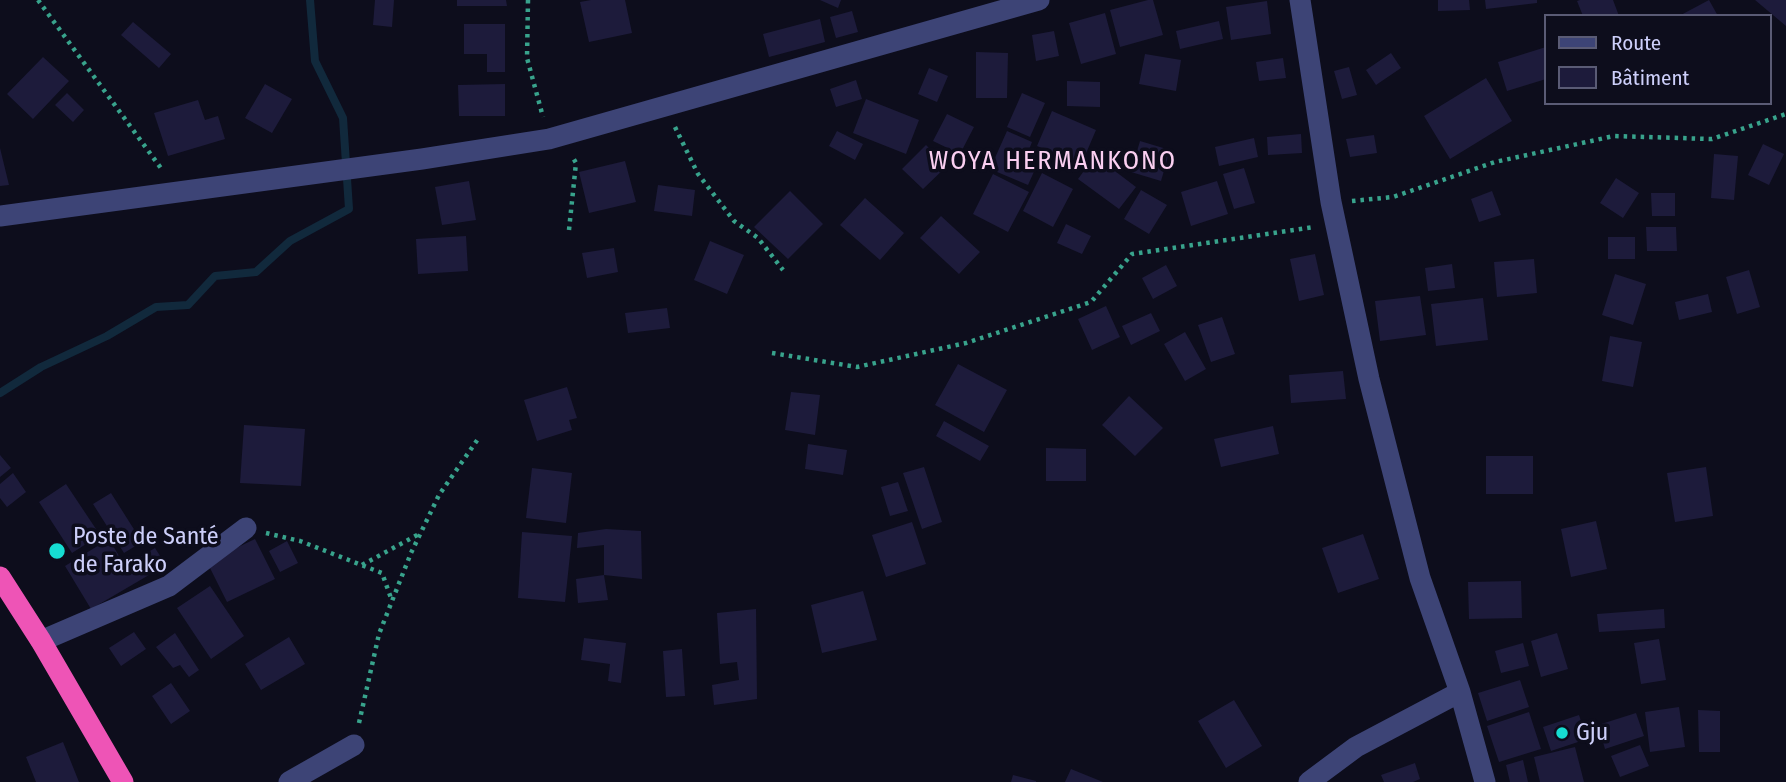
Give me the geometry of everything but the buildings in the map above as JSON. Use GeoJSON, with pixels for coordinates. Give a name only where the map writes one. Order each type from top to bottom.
{"type":"FeatureCollection","features":[{"type":"Feature","properties":{"kind":"highway"},"geometry":{"type":"LineString","coordinates":[[0,577],[41,641],[123,782]]}},
{"type":"Feature","properties":{"kind":"street"},"geometry":{"type":"LineString","coordinates":[[0,216],[363,167],[554,137],[1039,0]]}},
{"type":"Feature","properties":{"kind":"street"},"geometry":{"type":"LineString","coordinates":[[1300,0],[1331,202],[1369,379],[1417,565],[1460,692],[1485,782]]}},
{"type":"Feature","properties":{"kind":"street"},"geometry":{"type":"LineString","coordinates":[[41,641],[169,586],[246,528]]}},
{"type":"Feature","properties":{"kind":"street"},"geometry":{"type":"LineString","coordinates":[[1309,782],[1356,747],[1460,692]]}},
{"type":"Feature","properties":{"kind":"street"},"geometry":{"type":"LineString","coordinates":[[289,782],[354,745]]}},
{"type":"Feature","properties":{"kind":"path"},"geometry":{"type":"LineString","coordinates":[[38,0],[178,192]]}},
{"type":"Feature","properties":{"kind":"path"},"geometry":{"type":"LineString","coordinates":[[528,0],[527,58],[554,137],[576,163],[569,230]]}},
{"type":"Feature","properties":{"kind":"path"},"geometry":{"type":"LineString","coordinates":[[664,106],[698,174],[734,221],[758,238],[783,270]]}},
{"type":"Feature","properties":{"kind":"path"},"geometry":{"type":"LineString","coordinates":[[1331,202],[1393,197],[1495,162],[1614,136],[1713,139],[1786,114]]}},
{"type":"Feature","properties":{"kind":"path"},"geometry":{"type":"LineString","coordinates":[[772,353],[857,367],[966,343],[1091,302],[1132,254],[1336,224]]}},
{"type":"Feature","properties":{"kind":"path"},"geometry":{"type":"LineString","coordinates":[[354,745],[379,634],[411,553],[439,495],[478,439]]}},
{"type":"Feature","properties":{"kind":"path"},"geometry":{"type":"LineString","coordinates":[[246,528],[300,541],[382,573],[392,601]]}},
{"type":"Feature","properties":{"kind":"path"},"geometry":{"type":"LineString","coordinates":[[361,565],[421,533]]}},
{"type":"Feature","properties":{"kind":"waterway"},"geometry":{"type":"LineString","coordinates":[[0,393],[41,367],[107,336],[156,307],[188,305],[215,276],[256,272],[290,241],[349,209],[343,118],[315,61],[310,0]]}},
{"type":"Feature","properties":{"kind":"place","name":"Poste de Santé de Farako"},"geometry":{"type":"Point","coordinates":[57,551]}},
{"type":"Feature","properties":{"kind":"place","name":"Gju"},"geometry":{"type":"Point","coordinates":[1562,733]}},
{"type":"Feature","properties":{"kind":"district","name":"WOYA HERMANKONO"},"geometry":{"type":"Point","coordinates":[1053,162]}}]}
